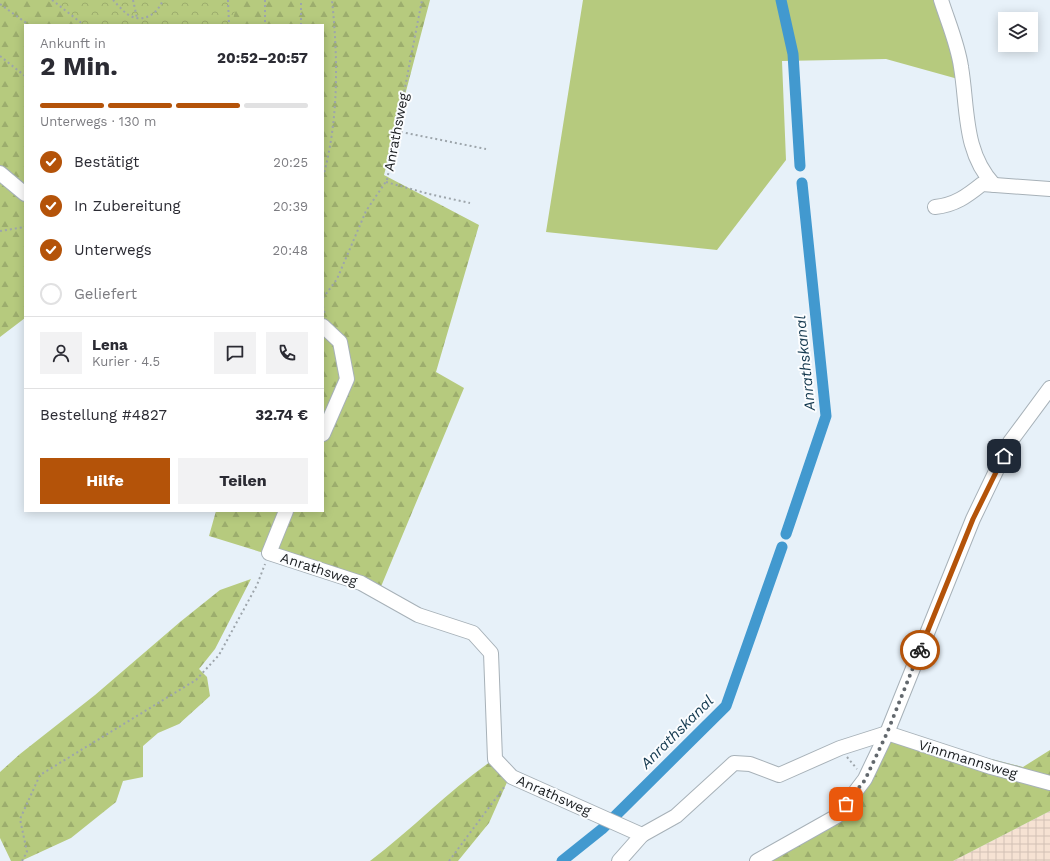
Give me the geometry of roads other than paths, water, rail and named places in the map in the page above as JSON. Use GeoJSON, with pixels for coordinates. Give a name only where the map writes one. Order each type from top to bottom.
{"type":"FeatureCollection","features":[{"type":"Feature","properties":{"kind":"street"},"geometry":{"type":"LineString","coordinates":[[941,0],[961,66],[967,127],[974,153],[986,176],[994,185]]}},
{"type":"Feature","properties":{"kind":"street"},"geometry":{"type":"LineString","coordinates":[[0,173],[24,193]]}},
{"type":"Feature","properties":{"kind":"street"},"geometry":{"type":"LineString","coordinates":[[935,207],[950,206],[964,198],[982,184],[1050,189]]}},
{"type":"Feature","properties":{"kind":"street"},"geometry":{"type":"LineString","coordinates":[[324,327],[340,342],[347,379],[324,432]]}},
{"type":"Feature","properties":{"kind":"street"},"geometry":{"type":"LineString","coordinates":[[758,861],[837,816],[865,780],[887,733],[976,514],[1010,442],[1050,388]]}},
{"type":"Feature","properties":{"kind":"street","name":"Anrathsweg"},"geometry":{"type":"LineString","coordinates":[[286,512],[269,553],[361,583],[418,615],[473,632],[492,653],[495,759],[512,777],[642,835]]}},
{"type":"Feature","properties":{"kind":"street"},"geometry":{"type":"LineString","coordinates":[[619,861],[642,835],[676,816],[734,763],[750,764],[779,775],[840,748],[887,733]]}},
{"type":"Feature","properties":{"kind":"street","name":"Vinnmannsweg"},"geometry":{"type":"LineString","coordinates":[[887,733],[991,767],[1050,783]]}},
{"type":"Feature","properties":{"kind":"waterway","name":"Anrathskanal"},"geometry":{"type":"LineString","coordinates":[[781,0],[793,54],[800,166]]}},
{"type":"Feature","properties":{"kind":"waterway","name":"Anrathskanal"},"geometry":{"type":"LineString","coordinates":[[786,534],[826,416],[802,183]]}},
{"type":"Feature","properties":{"kind":"waterway","name":"Anrathskanal"},"geometry":{"type":"LineString","coordinates":[[562,861],[602,829],[726,706],[782,547]]}}]}
